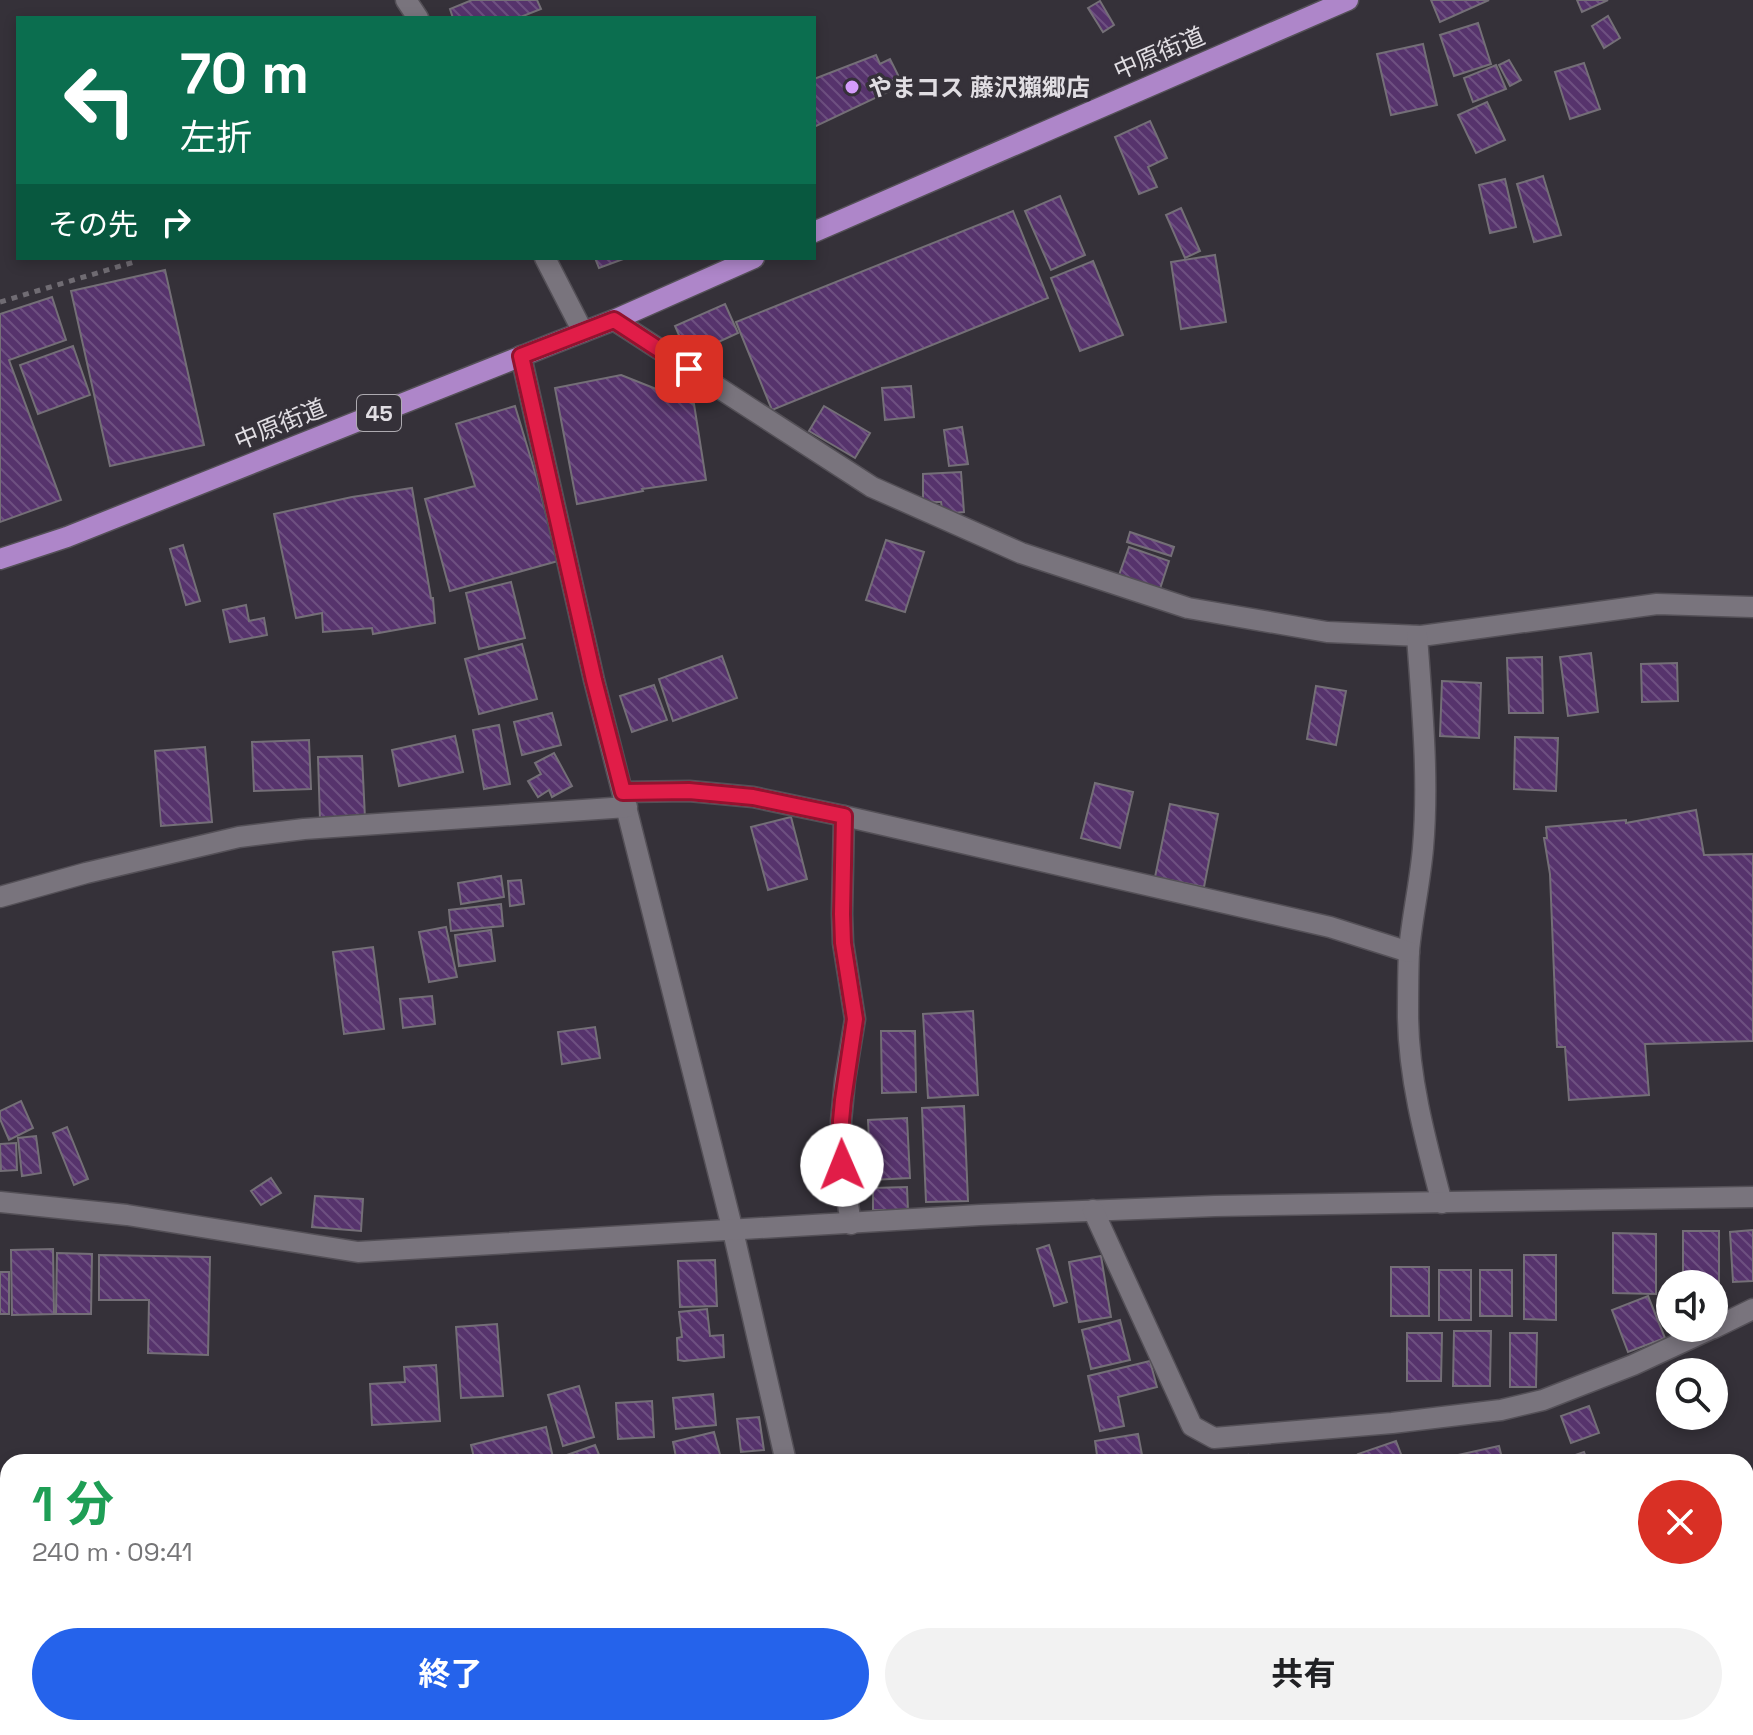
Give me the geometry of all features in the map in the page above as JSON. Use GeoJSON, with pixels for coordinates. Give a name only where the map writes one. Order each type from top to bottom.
{"type":"FeatureCollection","features":[{"type":"Feature","properties":{"kind":"main road","name":"中原街道"},"geometry":{"type":"LineString","coordinates":[[816,231],[1348,0]]}},
{"type":"Feature","properties":{"kind":"main road","name":"中原街道"},"geometry":{"type":"LineString","coordinates":[[0,559],[67,537],[614,320],[749,260]]}},
{"type":"Feature","properties":{"kind":"street"},"geometry":{"type":"LineString","coordinates":[[546,260],[583,332]]}},
{"type":"Feature","properties":{"kind":"street"},"geometry":{"type":"LineString","coordinates":[[614,320],[872,487],[1021,553],[1188,608],[1327,632],[1417,636],[1657,604],[1753,607]]}},
{"type":"Feature","properties":{"kind":"street"},"geometry":{"type":"LineString","coordinates":[[521,356],[594,680],[733,1231],[784,1454]]}},
{"type":"Feature","properties":{"kind":"street"},"geometry":{"type":"LineString","coordinates":[[1417,636],[1425,777],[1423,848],[1409,952],[1408,1020],[1421,1121],[1442,1203]]}},
{"type":"Feature","properties":{"kind":"street"},"geometry":{"type":"LineString","coordinates":[[0,897],[239,837],[689,791],[753,797],[844,816],[1330,927],[1409,952]]}},
{"type":"Feature","properties":{"kind":"street"},"geometry":{"type":"LineString","coordinates":[[844,816],[843,943],[855,1019],[841,1121],[842,1165],[851,1224]]}},
{"type":"Feature","properties":{"kind":"street"},"geometry":{"type":"LineString","coordinates":[[0,1202],[127,1215],[358,1252],[1093,1210],[1753,1197]]}},
{"type":"Feature","properties":{"kind":"street"},"geometry":{"type":"LineString","coordinates":[[1093,1210],[1192,1426],[1214,1438],[1501,1410],[1543,1400],[1683,1342]]}},
{"type":"Feature","properties":{"kind":"street"},"geometry":{"type":"LineString","coordinates":[[1728,1321],[1753,1309]]}},
{"type":"Feature","properties":{"kind":"path"},"geometry":{"type":"LineString","coordinates":[[0,302],[135,260]]}},
{"type":"Feature","properties":{"kind":"building"},"geometry":{"type":"Polygon","coordinates":[[[472,0],[537,0],[541,9],[523,16],[452,16],[450,9],[472,0]]]}},
{"type":"Feature","properties":{"kind":"building"},"geometry":{"type":"Polygon","coordinates":[[[1431,0],[1489,0],[1440,22],[1431,0]]]}},
{"type":"Feature","properties":{"kind":"building"},"geometry":{"type":"Polygon","coordinates":[[[1577,0],[1608,0],[1582,12],[1577,0]]]}},
{"type":"Feature","properties":{"kind":"building"},"geometry":{"type":"Polygon","coordinates":[[[1100,1],[1114,25],[1103,32],[1088,8],[1100,1]]]}},
{"type":"Feature","properties":{"kind":"building"},"geometry":{"type":"Polygon","coordinates":[[[1608,16],[1620,38],[1604,48],[1592,26],[1608,16]]]}},
{"type":"Feature","properties":{"kind":"building"},"geometry":{"type":"Polygon","coordinates":[[[1478,23],[1491,64],[1454,76],[1440,35],[1478,23]]]}},
{"type":"Feature","properties":{"kind":"building"},"geometry":{"type":"Polygon","coordinates":[[[1423,44],[1437,105],[1391,115],[1377,54],[1423,44]]]}},
{"type":"Feature","properties":{"kind":"building","name":"やまコス 藤沢獺郷店"},"geometry":{"type":"Polygon","coordinates":[[[876,55],[880,64],[890,59],[899,77],[889,82],[890,91],[816,126],[816,78],[876,55]]]}},
{"type":"Feature","properties":{"kind":"building"},"geometry":{"type":"Polygon","coordinates":[[[1509,60],[1521,80],[1510,86],[1499,65],[1509,60]]]}},
{"type":"Feature","properties":{"kind":"building"},"geometry":{"type":"Polygon","coordinates":[[[1584,63],[1600,109],[1570,119],[1555,72],[1584,63]]]}},
{"type":"Feature","properties":{"kind":"building"},"geometry":{"type":"Polygon","coordinates":[[[1496,65],[1506,89],[1473,102],[1464,78],[1496,65]]]}},
{"type":"Feature","properties":{"kind":"building"},"geometry":{"type":"Polygon","coordinates":[[[1487,102],[1505,140],[1476,153],[1458,115],[1487,102]]]}},
{"type":"Feature","properties":{"kind":"building"},"geometry":{"type":"Polygon","coordinates":[[[1150,121],[1167,158],[1148,167],[1157,187],[1139,194],[1115,137],[1150,121]]]}},
{"type":"Feature","properties":{"kind":"building"},"geometry":{"type":"Polygon","coordinates":[[[1543,176],[1561,235],[1534,242],[1517,184],[1543,176]]]}},
{"type":"Feature","properties":{"kind":"building"},"geometry":{"type":"Polygon","coordinates":[[[1505,179],[1516,227],[1490,233],[1479,185],[1505,179]]]}},
{"type":"Feature","properties":{"kind":"building"},"geometry":{"type":"Polygon","coordinates":[[[1060,196],[1085,255],[1051,270],[1025,211],[1060,196]]]}},
{"type":"Feature","properties":{"kind":"building"},"geometry":{"type":"Polygon","coordinates":[[[1181,208],[1200,251],[1185,258],[1166,215],[1181,208]]]}},
{"type":"Feature","properties":{"kind":"building"},"geometry":{"type":"Polygon","coordinates":[[[1013,211],[1048,298],[772,410],[736,322],[1013,211]]]}},
{"type":"Feature","properties":{"kind":"building"},"geometry":{"type":"Polygon","coordinates":[[[1215,255],[1226,322],[1181,329],[1171,262],[1215,255]]]}},
{"type":"Feature","properties":{"kind":"building"},"geometry":{"type":"Polygon","coordinates":[[[596,260],[621,260],[599,268],[596,260]]]}},
{"type":"Feature","properties":{"kind":"building"},"geometry":{"type":"Polygon","coordinates":[[[1093,261],[1123,335],[1080,351],[1051,278],[1093,261]]]}},
{"type":"Feature","properties":{"kind":"building"},"geometry":{"type":"Polygon","coordinates":[[[165,270],[204,445],[110,466],[71,291],[165,270]]]}},
{"type":"Feature","properties":{"kind":"building"},"geometry":{"type":"Polygon","coordinates":[[[52,297],[66,340],[9,360],[61,500],[0,522],[0,314],[52,297]]]}},
{"type":"Feature","properties":{"kind":"building"},"geometry":{"type":"Polygon","coordinates":[[[725,304],[738,333],[688,356],[675,326],[725,304]]]}},
{"type":"Feature","properties":{"kind":"building"},"geometry":{"type":"Polygon","coordinates":[[[73,346],[90,395],[38,414],[20,365],[73,346]]]}},
{"type":"Feature","properties":{"kind":"building"},"geometry":{"type":"Polygon","coordinates":[[[621,375],[694,404],[706,480],[642,489],[577,504],[555,388],[621,375]]]}},
{"type":"Feature","properties":{"kind":"building"},"geometry":{"type":"Polygon","coordinates":[[[911,386],[914,417],[885,420],[882,388],[911,386]]]}},
{"type":"Feature","properties":{"kind":"building"},"geometry":{"type":"Polygon","coordinates":[[[515,406],[558,561],[450,591],[425,499],[475,486],[456,424],[515,406]]]}},
{"type":"Feature","properties":{"kind":"building"},"geometry":{"type":"Polygon","coordinates":[[[824,406],[870,433],[855,458],[809,431],[824,406]]]}},
{"type":"Feature","properties":{"kind":"building"},"geometry":{"type":"Polygon","coordinates":[[[962,427],[968,464],[949,466],[944,430],[962,427]]]}},
{"type":"Feature","properties":{"kind":"building"},"geometry":{"type":"Polygon","coordinates":[[[961,472],[964,512],[943,514],[941,502],[923,502],[923,474],[961,472]]]}},
{"type":"Feature","properties":{"kind":"building"},"geometry":{"type":"Polygon","coordinates":[[[412,488],[435,623],[373,634],[372,628],[323,632],[322,613],[296,618],[274,514],[412,488]]]}},
{"type":"Feature","properties":{"kind":"building"},"geometry":{"type":"Polygon","coordinates":[[[1130,532],[1174,547],[1171,556],[1127,542],[1130,532]]]}},
{"type":"Feature","properties":{"kind":"building"},"geometry":{"type":"Polygon","coordinates":[[[886,540],[924,552],[905,612],[866,600],[886,540]]]}},
{"type":"Feature","properties":{"kind":"building"},"geometry":{"type":"Polygon","coordinates":[[[183,545],[200,601],[186,605],[170,549],[183,545]]]}},
{"type":"Feature","properties":{"kind":"building"},"geometry":{"type":"Polygon","coordinates":[[[1129,547],[1169,561],[1159,592],[1118,578],[1129,547]]]}},
{"type":"Feature","properties":{"kind":"building"},"geometry":{"type":"Polygon","coordinates":[[[511,582],[525,638],[479,649],[466,593],[511,582]]]}},
{"type":"Feature","properties":{"kind":"building"},"geometry":{"type":"Polygon","coordinates":[[[246,605],[249,621],[264,618],[267,635],[230,642],[223,610],[246,605]]]}},
{"type":"Feature","properties":{"kind":"building"},"geometry":{"type":"Polygon","coordinates":[[[522,644],[537,699],[479,714],[465,659],[522,644]]]}},
{"type":"Feature","properties":{"kind":"building"},"geometry":{"type":"Polygon","coordinates":[[[1591,653],[1598,712],[1568,716],[1560,657],[1591,653]]]}},
{"type":"Feature","properties":{"kind":"building"},"geometry":{"type":"Polygon","coordinates":[[[722,656],[737,698],[673,721],[659,679],[722,656]]]}},
{"type":"Feature","properties":{"kind":"building"},"geometry":{"type":"Polygon","coordinates":[[[1542,657],[1543,713],[1509,713],[1507,658],[1542,657]]]}},
{"type":"Feature","properties":{"kind":"building"},"geometry":{"type":"Polygon","coordinates":[[[1677,663],[1678,701],[1642,702],[1641,664],[1677,663]]]}},
{"type":"Feature","properties":{"kind":"building"},"geometry":{"type":"Polygon","coordinates":[[[1442,681],[1481,683],[1479,738],[1440,736],[1442,681]]]}},
{"type":"Feature","properties":{"kind":"building"},"geometry":{"type":"Polygon","coordinates":[[[654,685],[667,720],[632,732],[620,696],[654,685]]]}},
{"type":"Feature","properties":{"kind":"building"},"geometry":{"type":"Polygon","coordinates":[[[1316,686],[1346,691],[1336,745],[1307,739],[1316,686]]]}},
{"type":"Feature","properties":{"kind":"building"},"geometry":{"type":"Polygon","coordinates":[[[552,713],[561,745],[522,755],[514,722],[552,713]]]}},
{"type":"Feature","properties":{"kind":"building"},"geometry":{"type":"Polygon","coordinates":[[[499,725],[510,784],[484,789],[473,730],[499,725]]]}},
{"type":"Feature","properties":{"kind":"building"},"geometry":{"type":"Polygon","coordinates":[[[455,736],[463,772],[399,786],[392,750],[455,736]]]}},
{"type":"Feature","properties":{"kind":"building"},"geometry":{"type":"Polygon","coordinates":[[[1515,737],[1558,738],[1556,791],[1514,789],[1515,737]]]}},
{"type":"Feature","properties":{"kind":"building"},"geometry":{"type":"Polygon","coordinates":[[[309,740],[311,789],[254,791],[252,742],[309,740]]]}},
{"type":"Feature","properties":{"kind":"building"},"geometry":{"type":"Polygon","coordinates":[[[205,747],[212,822],[161,826],[155,751],[205,747]]]}},
{"type":"Feature","properties":{"kind":"building"},"geometry":{"type":"Polygon","coordinates":[[[554,753],[572,786],[552,797],[549,790],[538,797],[528,781],[541,774],[535,763],[554,753]]]}},
{"type":"Feature","properties":{"kind":"building"},"geometry":{"type":"Polygon","coordinates":[[[362,756],[365,818],[320,820],[318,757],[362,756]]]}},
{"type":"Feature","properties":{"kind":"building"},"geometry":{"type":"Polygon","coordinates":[[[1095,783],[1133,792],[1120,848],[1081,838],[1095,783]]]}},
{"type":"Feature","properties":{"kind":"building"},"geometry":{"type":"Polygon","coordinates":[[[1170,804],[1218,814],[1204,887],[1155,877],[1170,804]]]}},
{"type":"Feature","properties":{"kind":"building"},"geometry":{"type":"Polygon","coordinates":[[[1696,810],[1704,855],[1753,854],[1753,1041],[1645,1044],[1649,1095],[1569,1100],[1565,1047],[1557,1047],[1550,874],[1544,838],[1547,838],[1546,827],[1626,820],[1626,823],[1696,810]]]}},
{"type":"Feature","properties":{"kind":"building"},"geometry":{"type":"Polygon","coordinates":[[[791,817],[807,879],[768,890],[751,827],[791,817]]]}},
{"type":"Feature","properties":{"kind":"building"},"geometry":{"type":"Polygon","coordinates":[[[501,876],[504,897],[461,904],[458,883],[501,876]]]}},
{"type":"Feature","properties":{"kind":"building"},"geometry":{"type":"Polygon","coordinates":[[[521,880],[524,904],[510,906],[508,881],[521,880]]]}},
{"type":"Feature","properties":{"kind":"building"},"geometry":{"type":"Polygon","coordinates":[[[501,904],[503,926],[451,931],[449,910],[501,904]]]}},
{"type":"Feature","properties":{"kind":"building"},"geometry":{"type":"Polygon","coordinates":[[[446,927],[457,977],[429,982],[419,932],[446,927]]]}},
{"type":"Feature","properties":{"kind":"building"},"geometry":{"type":"Polygon","coordinates":[[[491,930],[495,961],[459,966],[455,935],[491,930]]]}},
{"type":"Feature","properties":{"kind":"building"},"geometry":{"type":"Polygon","coordinates":[[[373,947],[384,1029],[344,1034],[333,952],[373,947]]]}},
{"type":"Feature","properties":{"kind":"building"},"geometry":{"type":"Polygon","coordinates":[[[432,996],[435,1024],[403,1028],[400,999],[432,996]]]}},
{"type":"Feature","properties":{"kind":"building"},"geometry":{"type":"Polygon","coordinates":[[[973,1011],[978,1095],[928,1098],[923,1014],[973,1011]]]}},
{"type":"Feature","properties":{"kind":"building"},"geometry":{"type":"Polygon","coordinates":[[[595,1027],[600,1058],[562,1064],[558,1032],[595,1027]]]}},
{"type":"Feature","properties":{"kind":"building"},"geometry":{"type":"Polygon","coordinates":[[[881,1031],[915,1031],[916,1092],[882,1093],[881,1031]]]}},
{"type":"Feature","properties":{"kind":"building"},"geometry":{"type":"Polygon","coordinates":[[[21,1101],[33,1128],[9,1140],[0,1111],[21,1101]]]}},
{"type":"Feature","properties":{"kind":"building"},"geometry":{"type":"Polygon","coordinates":[[[964,1106],[968,1201],[926,1202],[922,1108],[964,1106]]]}},
{"type":"Feature","properties":{"kind":"building"},"geometry":{"type":"Polygon","coordinates":[[[907,1118],[910,1178],[871,1180],[868,1120],[907,1118]]]}},
{"type":"Feature","properties":{"kind":"building"},"geometry":{"type":"Polygon","coordinates":[[[67,1127],[88,1179],[74,1185],[53,1133],[67,1127]]]}},
{"type":"Feature","properties":{"kind":"building"},"geometry":{"type":"Polygon","coordinates":[[[36,1136],[41,1173],[22,1176],[18,1138],[36,1136]]]}},
{"type":"Feature","properties":{"kind":"building"},"geometry":{"type":"Polygon","coordinates":[[[16,1143],[17,1170],[1,1171],[0,1144],[16,1143]]]}},
{"type":"Feature","properties":{"kind":"building"},"geometry":{"type":"Polygon","coordinates":[[[271,1178],[281,1193],[261,1205],[251,1191],[271,1178]]]}},
{"type":"Feature","properties":{"kind":"building"},"geometry":{"type":"Polygon","coordinates":[[[907,1187],[908,1210],[873,1210],[873,1188],[907,1187]]]}},
{"type":"Feature","properties":{"kind":"building"},"geometry":{"type":"Polygon","coordinates":[[[315,1196],[363,1199],[361,1231],[312,1227],[315,1196]]]}},
{"type":"Feature","properties":{"kind":"building"},"geometry":{"type":"Polygon","coordinates":[[[1753,1230],[1753,1281],[1733,1282],[1730,1232],[1753,1230]]]}},
{"type":"Feature","properties":{"kind":"building"},"geometry":{"type":"Polygon","coordinates":[[[1683,1231],[1719,1231],[1719,1270],[1683,1270],[1683,1231]]]}},
{"type":"Feature","properties":{"kind":"building"},"geometry":{"type":"Polygon","coordinates":[[[1613,1233],[1656,1234],[1656,1294],[1613,1293],[1613,1233]]]}},
{"type":"Feature","properties":{"kind":"building"},"geometry":{"type":"Polygon","coordinates":[[[1049,1245],[1067,1302],[1054,1306],[1037,1249],[1049,1245]]]}},
{"type":"Feature","properties":{"kind":"building"},"geometry":{"type":"Polygon","coordinates":[[[53,1249],[54,1314],[12,1315],[11,1250],[53,1249]]]}},
{"type":"Feature","properties":{"kind":"building"},"geometry":{"type":"Polygon","coordinates":[[[57,1253],[92,1254],[91,1314],[56,1314],[57,1253]]]}},
{"type":"Feature","properties":{"kind":"building"},"geometry":{"type":"Polygon","coordinates":[[[99,1255],[210,1257],[208,1355],[148,1353],[149,1300],[99,1300],[99,1255]]]}},
{"type":"Feature","properties":{"kind":"building"},"geometry":{"type":"Polygon","coordinates":[[[1524,1255],[1556,1255],[1556,1320],[1524,1319],[1524,1255]]]}},
{"type":"Feature","properties":{"kind":"building"},"geometry":{"type":"Polygon","coordinates":[[[1101,1256],[1111,1317],[1079,1322],[1069,1262],[1101,1256]]]}},
{"type":"Feature","properties":{"kind":"building"},"geometry":{"type":"Polygon","coordinates":[[[715,1260],[717,1306],[680,1307],[678,1261],[715,1260]]]}},
{"type":"Feature","properties":{"kind":"building"},"geometry":{"type":"Polygon","coordinates":[[[1391,1267],[1429,1267],[1429,1316],[1391,1316],[1391,1267]]]}},
{"type":"Feature","properties":{"kind":"building"},"geometry":{"type":"Polygon","coordinates":[[[1439,1270],[1471,1270],[1471,1320],[1439,1320],[1439,1270]]]}},
{"type":"Feature","properties":{"kind":"building"},"geometry":{"type":"Polygon","coordinates":[[[1480,1270],[1512,1270],[1512,1316],[1480,1316],[1480,1270]]]}},
{"type":"Feature","properties":{"kind":"building"},"geometry":{"type":"Polygon","coordinates":[[[0,1272],[9,1272],[9,1314],[0,1314],[0,1272]]]}},
{"type":"Feature","properties":{"kind":"building"},"geometry":{"type":"Polygon","coordinates":[[[1648,1296],[1656,1316],[1656,1341],[1628,1352],[1612,1310],[1648,1296]]]}},
{"type":"Feature","properties":{"kind":"building"},"geometry":{"type":"Polygon","coordinates":[[[707,1309],[710,1336],[723,1335],[724,1357],[678,1360],[677,1338],[682,1337],[679,1312],[707,1309]]]}},
{"type":"Feature","properties":{"kind":"building"},"geometry":{"type":"Polygon","coordinates":[[[1120,1320],[1130,1360],[1091,1369],[1082,1330],[1120,1320]]]}},
{"type":"Feature","properties":{"kind":"building"},"geometry":{"type":"Polygon","coordinates":[[[497,1324],[503,1396],[461,1398],[456,1327],[497,1324]]]}},
{"type":"Feature","properties":{"kind":"building"},"geometry":{"type":"Polygon","coordinates":[[[1454,1331],[1491,1331],[1490,1386],[1453,1386],[1454,1331]]]}},
{"type":"Feature","properties":{"kind":"building"},"geometry":{"type":"Polygon","coordinates":[[[1407,1333],[1442,1333],[1441,1381],[1407,1381],[1407,1333]]]}},
{"type":"Feature","properties":{"kind":"building"},"geometry":{"type":"Polygon","coordinates":[[[1510,1333],[1537,1333],[1536,1387],[1510,1387],[1510,1333]]]}},
{"type":"Feature","properties":{"kind":"building"},"geometry":{"type":"Polygon","coordinates":[[[1150,1361],[1157,1387],[1118,1397],[1124,1426],[1100,1431],[1088,1376],[1150,1361]]]}},
{"type":"Feature","properties":{"kind":"building"},"geometry":{"type":"Polygon","coordinates":[[[436,1365],[440,1421],[372,1425],[370,1384],[405,1382],[404,1367],[436,1365]]]}},
{"type":"Feature","properties":{"kind":"building"},"geometry":{"type":"Polygon","coordinates":[[[579,1386],[594,1437],[563,1446],[548,1395],[579,1386]]]}},
{"type":"Feature","properties":{"kind":"building"},"geometry":{"type":"Polygon","coordinates":[[[713,1394],[716,1425],[676,1429],[673,1398],[713,1394]]]}},
{"type":"Feature","properties":{"kind":"building"},"geometry":{"type":"Polygon","coordinates":[[[652,1401],[654,1437],[618,1439],[616,1403],[652,1401]]]}},
{"type":"Feature","properties":{"kind":"building"},"geometry":{"type":"Polygon","coordinates":[[[1589,1406],[1599,1433],[1571,1443],[1561,1416],[1589,1406]]]}},
{"type":"Feature","properties":{"kind":"building"},"geometry":{"type":"Polygon","coordinates":[[[759,1417],[764,1450],[741,1452],[737,1419],[759,1417]]]}},
{"type":"Feature","properties":{"kind":"building"},"geometry":{"type":"Polygon","coordinates":[[[546,1427],[552,1454],[473,1454],[471,1445],[546,1427]]]}},
{"type":"Feature","properties":{"kind":"building"},"geometry":{"type":"Polygon","coordinates":[[[714,1432],[720,1454],[675,1454],[673,1442],[714,1432]]]}},
{"type":"Feature","properties":{"kind":"building"},"geometry":{"type":"Polygon","coordinates":[[[1138,1434],[1142,1454],[1097,1454],[1095,1441],[1138,1434]]]}},
{"type":"Feature","properties":{"kind":"building"},"geometry":{"type":"Polygon","coordinates":[[[1396,1441],[1401,1454],[1358,1454],[1396,1441]]]}},
{"type":"Feature","properties":{"kind":"building"},"geometry":{"type":"Polygon","coordinates":[[[595,1445],[599,1454],[570,1454],[595,1445]]]}},
{"type":"Feature","properties":{"kind":"building"},"geometry":{"type":"Polygon","coordinates":[[[1499,1446],[1501,1454],[1463,1454],[1499,1446]]]}},
{"type":"Feature","properties":{"kind":"place","name":"やまコス 藤沢獺郷店"},"geometry":{"type":"Point","coordinates":[852,87]}},
{"type":"Feature","properties":{"kind":"route"},"geometry":{"type":"LineString","coordinates":[[689,369],[614,320],[521,356],[594,680],[623,792],[689,791],[753,797],[844,816],[843,943],[855,1019],[841,1121],[842,1165]]}}]}
